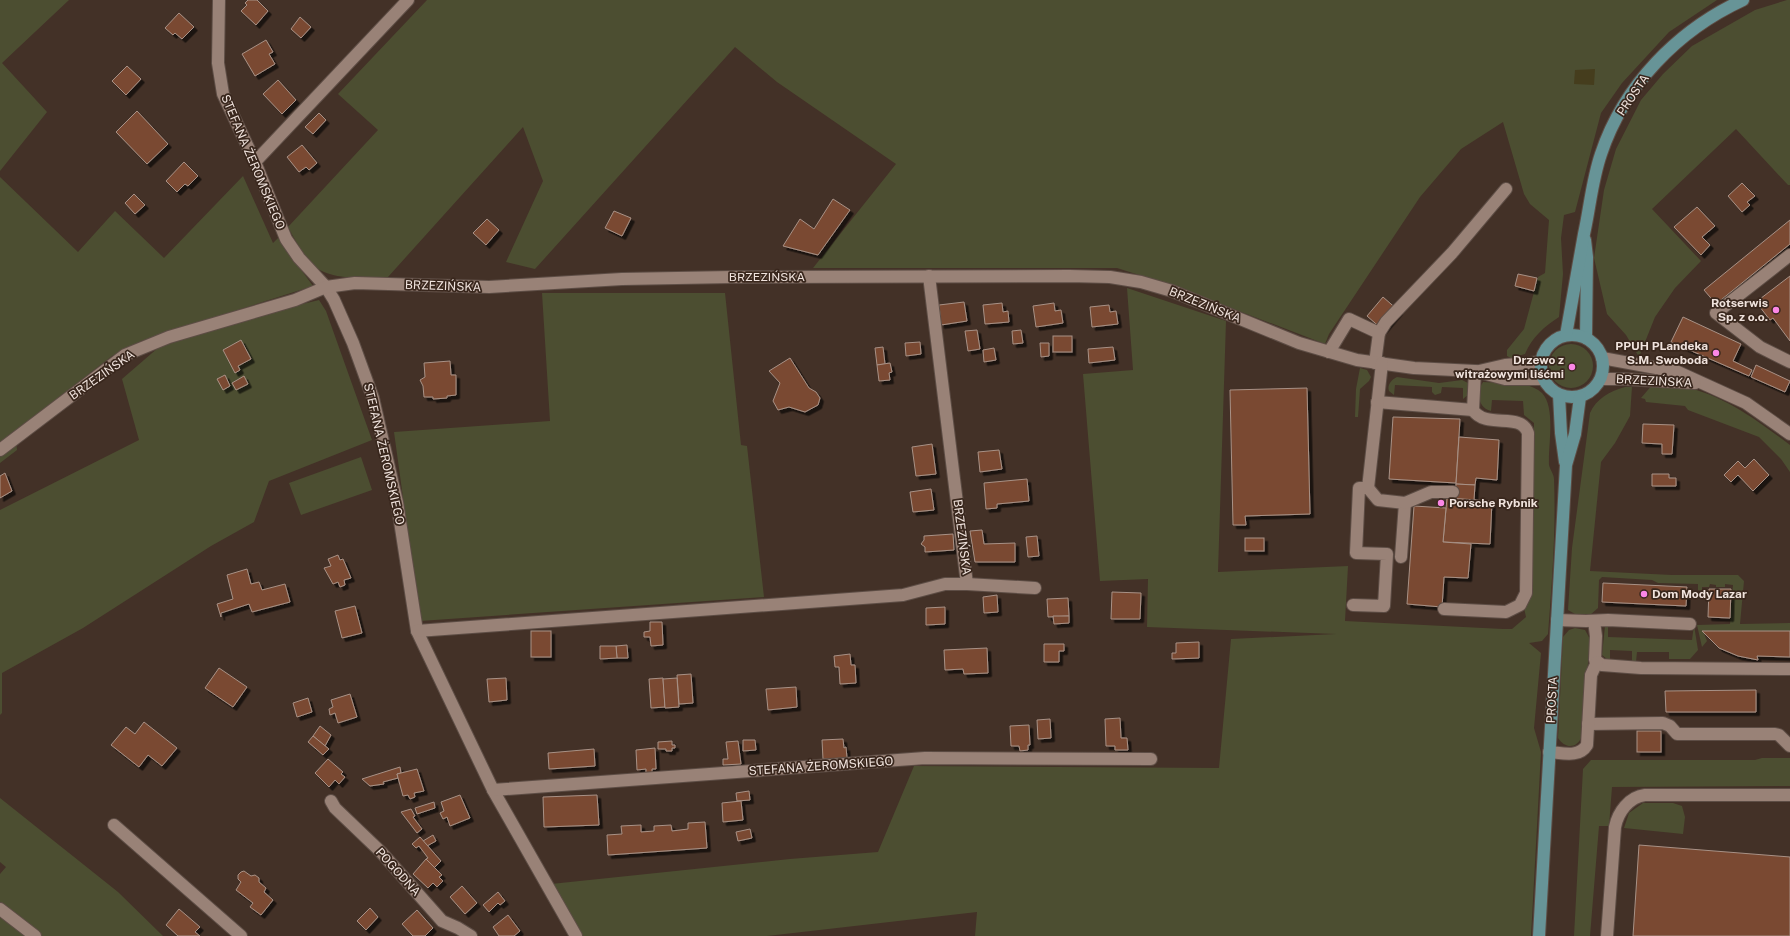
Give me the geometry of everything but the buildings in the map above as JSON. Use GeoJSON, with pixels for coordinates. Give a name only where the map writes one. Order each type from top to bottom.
{"type":"FeatureCollection","features":[{"type":"Feature","properties":{"kind":"main road","name":"PROSTA"},"geometry":{"type":"LineString","coordinates":[[1566,335],[1591,191],[1602,152],[1618,115],[1652,67],[1682,38],[1708,19],[1743,0]]}},
{"type":"Feature","properties":{"kind":"main road","name":"PROSTA"},"geometry":{"type":"LineString","coordinates":[[1584,233],[1587,257],[1586,338]]}},
{"type":"Feature","properties":{"kind":"main road"},"geometry":{"type":"LineString","coordinates":[[1566,335],[1586,338],[1596,346],[1602,358],[1603,369],[1600,379],[1592,390],[1580,397],[1570,398],[1559,395],[1548,387],[1543,379],[1541,362],[1547,348],[1555,340],[1566,335]]}},
{"type":"Feature","properties":{"kind":"main road","name":"PROSTA"},"geometry":{"type":"LineString","coordinates":[[1539,936],[1566,465],[1561,433],[1559,395]]}},
{"type":"Feature","properties":{"kind":"main road","name":"PROSTA"},"geometry":{"type":"LineString","coordinates":[[1566,465],[1575,434],[1580,397]]}},
{"type":"Feature","properties":{"kind":"street","name":"STEFANA ŻEROMSKIEGO"},"geometry":{"type":"LineString","coordinates":[[219,0],[218,63],[223,94],[255,162],[286,239],[300,258],[326,287],[334,300],[373,398],[397,502],[417,631],[493,790],[576,936]]}},
{"type":"Feature","properties":{"kind":"street"},"geometry":{"type":"LineString","coordinates":[[255,162],[408,0]]}},
{"type":"Feature","properties":{"kind":"street"},"geometry":{"type":"LineString","coordinates":[[1453,492],[1431,492],[1405,503],[1378,500],[1368,488],[1377,402],[1379,333],[1386,322],[1452,253],[1506,189]]}},
{"type":"Feature","properties":{"kind":"street"},"geometry":{"type":"LineString","coordinates":[[1790,255],[1716,313],[1760,347],[1790,362]]}},
{"type":"Feature","properties":{"kind":"street","name":"BRZEZIŃSKA"},"geometry":{"type":"LineString","coordinates":[[929,276],[967,584]]}},
{"type":"Feature","properties":{"kind":"street","name":"BRZEZIŃSKA"},"geometry":{"type":"LineString","coordinates":[[0,450],[125,355],[169,337],[295,300],[326,287],[356,283],[489,287],[630,278],[1069,276],[1126,279],[1172,291],[1299,343],[1357,360],[1414,368],[1475,371],[1505,379],[1543,379]]}},
{"type":"Feature","properties":{"kind":"street"},"geometry":{"type":"LineString","coordinates":[[1329,352],[1349,318],[1379,333]]}},
{"type":"Feature","properties":{"kind":"street","name":"BRZEZIŃSKA"},"geometry":{"type":"LineString","coordinates":[[1602,358],[1678,372],[1746,403],[1790,434]]}},
{"type":"Feature","properties":{"kind":"street","name":"BRZEZIŃSKA"},"geometry":{"type":"LineString","coordinates":[[1475,371],[1505,365],[1541,362]]}},
{"type":"Feature","properties":{"kind":"street"},"geometry":{"type":"LineString","coordinates":[[1643,380],[1644,366]]}},
{"type":"Feature","properties":{"kind":"street"},"geometry":{"type":"LineString","coordinates":[[1473,410],[1475,371]]}},
{"type":"Feature","properties":{"kind":"street","name":"BRZEZIŃSKA"},"geometry":{"type":"LineString","coordinates":[[1600,379],[1707,384]]}},
{"type":"Feature","properties":{"kind":"street"},"geometry":{"type":"LineString","coordinates":[[1377,402],[1473,410],[1476,414],[1490,421],[1520,423],[1526,428],[1528,433],[1526,593],[1520,605],[1506,612],[1444,609]]}},
{"type":"Feature","properties":{"kind":"street"},"geometry":{"type":"LineString","coordinates":[[1353,605],[1384,606],[1387,554],[1356,553],[1359,488],[1368,488]]}},
{"type":"Feature","properties":{"kind":"street"},"geometry":{"type":"LineString","coordinates":[[1401,557],[1405,503]]}},
{"type":"Feature","properties":{"kind":"street"},"geometry":{"type":"LineString","coordinates":[[417,631],[903,595],[945,584],[1035,588]]}},
{"type":"Feature","properties":{"kind":"street"},"geometry":{"type":"LineString","coordinates":[[1557,620],[1690,624]]}},
{"type":"Feature","properties":{"kind":"street"},"geometry":{"type":"LineString","coordinates":[[1594,621],[1596,636],[1595,660],[1602,665],[1642,668],[1790,669]]}},
{"type":"Feature","properties":{"kind":"street"},"geometry":{"type":"LineString","coordinates":[[1549,752],[1577,754],[1583,750],[1588,741],[1591,675],[1597,662]]}},
{"type":"Feature","properties":{"kind":"street"},"geometry":{"type":"LineString","coordinates":[[1588,724],[1663,723],[1670,726],[1677,734],[1775,734],[1779,735],[1790,746]]}},
{"type":"Feature","properties":{"kind":"street","name":"STEFANA ŻEROMSKIEGO"},"geometry":{"type":"LineString","coordinates":[[493,790],[925,758],[1150,759]]}},
{"type":"Feature","properties":{"kind":"street"},"geometry":{"type":"LineString","coordinates":[[1607,936],[1615,827],[1621,811],[1629,802],[1637,797],[1645,796],[1790,795]]}},
{"type":"Feature","properties":{"kind":"street","name":"POGODNA"},"geometry":{"type":"LineString","coordinates":[[331,801],[335,808],[381,852],[442,921],[458,928],[470,936]]}},
{"type":"Feature","properties":{"kind":"street"},"geometry":{"type":"LineString","coordinates":[[114,825],[241,936]]}},
{"type":"Feature","properties":{"kind":"street"},"geometry":{"type":"LineString","coordinates":[[0,909],[35,936]]}},
{"type":"Feature","properties":{"kind":"green space"},"geometry":{"type":"Polygon","coordinates":[[[0,0],[69,0],[2,63],[47,112],[0,171],[0,0]]]}},
{"type":"Feature","properties":{"kind":"green space"},"geometry":{"type":"Polygon","coordinates":[[[427,0],[1717,0],[1669,32],[1622,83],[1601,113],[1575,212],[1564,215],[1561,238],[1563,274],[1559,317],[1539,333],[1531,342],[1525,354],[1511,358],[1507,356],[1507,350],[1524,329],[1538,277],[1545,273],[1549,220],[1530,204],[1524,194],[1503,122],[1461,149],[1420,197],[1329,334],[1325,344],[1174,286],[1117,268],[813,268],[896,164],[777,82],[735,47],[535,269],[506,262],[543,181],[523,127],[388,277],[356,278],[324,272],[315,267],[307,259],[288,227],[378,130],[338,94],[427,0]]]}},
{"type":"Feature","properties":{"kind":"green space"},"geometry":{"type":"Polygon","coordinates":[[[1790,0],[1790,185],[1788,185],[1736,129],[1652,209],[1701,261],[1675,288],[1655,317],[1639,357],[1626,335],[1607,314],[1594,258],[1604,190],[1616,149],[1641,100],[1663,74],[1692,46],[1755,10],[1790,0]]]}},
{"type":"Feature","properties":{"kind":"green space"},"geometry":{"type":"Polygon","coordinates":[[[243,176],[273,243],[278,238],[313,286],[141,341],[112,356],[15,431],[17,450],[0,463],[0,177],[78,252],[115,211],[164,258],[243,176]]]}},
{"type":"Feature","properties":{"kind":"green space"},"geometry":{"type":"Polygon","coordinates":[[[1127,288],[1226,321],[1218,572],[1348,566],[1345,621],[1512,629],[1526,617],[1524,608],[1533,472],[1534,423],[1524,415],[1523,401],[1492,400],[1491,411],[1483,407],[1479,390],[1483,382],[1506,382],[1529,386],[1542,393],[1549,408],[1550,417],[1549,465],[1554,479],[1554,537],[1548,634],[1542,641],[1529,643],[1541,653],[1534,728],[1541,752],[1531,936],[975,936],[977,912],[767,936],[578,936],[551,884],[790,859],[878,852],[914,766],[1219,768],[1231,639],[1336,634],[1147,627],[1148,579],[1100,581],[1083,374],[1133,370],[1127,288]]]}},
{"type":"Feature","properties":{"kind":"green space"},"geometry":{"type":"Polygon","coordinates":[[[542,293],[725,293],[741,445],[747,446],[764,597],[420,621],[394,432],[550,421],[542,293]]]}},
{"type":"Feature","properties":{"kind":"green space"},"geometry":{"type":"Polygon","coordinates":[[[319,300],[326,311],[372,440],[269,481],[254,522],[211,546],[83,628],[2,673],[2,713],[0,715],[0,510],[139,440],[122,379],[159,347],[282,309],[319,300]]]}},
{"type":"Feature","properties":{"kind":"green space"},"geometry":{"type":"Polygon","coordinates":[[[1571,344],[1583,348],[1589,354],[1593,366],[1589,378],[1583,384],[1571,388],[1559,384],[1553,378],[1549,366],[1553,354],[1559,348],[1571,344]]]}},
{"type":"Feature","properties":{"kind":"green space"},"geometry":{"type":"Polygon","coordinates":[[[1360,368],[1367,370],[1371,377],[1369,381],[1360,389],[1358,417],[1355,417],[1356,389],[1360,368]]]}},
{"type":"Feature","properties":{"kind":"green space"},"geometry":{"type":"Polygon","coordinates":[[[1397,377],[1439,383],[1462,380],[1468,383],[1469,394],[1463,399],[1463,388],[1442,387],[1441,393],[1435,395],[1432,392],[1432,387],[1395,385],[1394,395],[1389,391],[1389,385],[1391,381],[1397,377]]]}},
{"type":"Feature","properties":{"kind":"green space"},"geometry":{"type":"Polygon","coordinates":[[[1653,384],[1680,386],[1699,391],[1727,403],[1753,418],[1790,445],[1790,472],[1781,459],[1759,437],[1688,410],[1685,406],[1646,402],[1645,399],[1641,398],[1653,384]]]}},
{"type":"Feature","properties":{"kind":"green space"},"geometry":{"type":"Polygon","coordinates":[[[1625,387],[1632,387],[1630,416],[1615,443],[1601,462],[1590,571],[1672,575],[1738,575],[1744,581],[1740,624],[1790,623],[1790,631],[1703,631],[1707,641],[1702,647],[1697,625],[1730,624],[1733,585],[1725,584],[1725,587],[1716,587],[1716,585],[1710,584],[1709,587],[1702,587],[1702,591],[1698,590],[1698,584],[1658,583],[1652,580],[1602,577],[1599,580],[1598,608],[1590,615],[1575,614],[1568,610],[1572,548],[1590,413],[1604,396],[1625,387]]]}},
{"type":"Feature","properties":{"kind":"green space"},"geometry":{"type":"Polygon","coordinates":[[[361,457],[372,490],[301,515],[289,483],[361,457]]]}},
{"type":"Feature","properties":{"kind":"green space"},"geometry":{"type":"Polygon","coordinates":[[[1694,625],[1698,650],[1690,659],[1669,659],[1669,652],[1637,652],[1636,662],[1632,661],[1632,651],[1610,650],[1610,660],[1602,655],[1605,626],[1608,627],[1608,637],[1692,640],[1694,625]]]}},
{"type":"Feature","properties":{"kind":"green space"},"geometry":{"type":"Polygon","coordinates":[[[1575,628],[1585,630],[1590,639],[1582,736],[1574,745],[1567,746],[1558,738],[1563,637],[1569,630],[1575,628]]]}},
{"type":"Feature","properties":{"kind":"green space"},"geometry":{"type":"Polygon","coordinates":[[[1762,758],[1790,758],[1790,786],[1612,787],[1609,826],[1599,826],[1590,936],[1574,936],[1583,769],[1591,760],[1755,760],[1762,758]]]}},
{"type":"Feature","properties":{"kind":"green space"},"geometry":{"type":"Polygon","coordinates":[[[0,798],[118,892],[163,936],[0,936],[0,874],[6,867],[0,862],[0,798]]]}},
{"type":"Feature","properties":{"kind":"green space"},"geometry":{"type":"Polygon","coordinates":[[[1643,803],[1673,803],[1682,806],[1685,817],[1683,834],[1624,828],[1629,813],[1643,803]]]}},
{"type":"Feature","properties":{"kind":"sand"},"geometry":{"type":"Polygon","coordinates":[[[1595,69],[1594,85],[1574,84],[1575,70],[1595,69]]]}},
{"type":"Feature","properties":{"kind":"place","name":"Rotserwis Sp. z o.o."},"geometry":{"type":"Point","coordinates":[1776,310]}},
{"type":"Feature","properties":{"kind":"place","name":"PPUH PLandeka S.M. Swoboda"},"geometry":{"type":"Point","coordinates":[1716,353]}},
{"type":"Feature","properties":{"kind":"place","name":"Drzewo z witrażowymi liśćmi"},"geometry":{"type":"Point","coordinates":[1572,367]}},
{"type":"Feature","properties":{"kind":"place","name":"Porsche Rybnik"},"geometry":{"type":"Point","coordinates":[1441,503]}},
{"type":"Feature","properties":{"kind":"place","name":"Dom Mody Lazar"},"geometry":{"type":"Point","coordinates":[1644,594]}}]}
